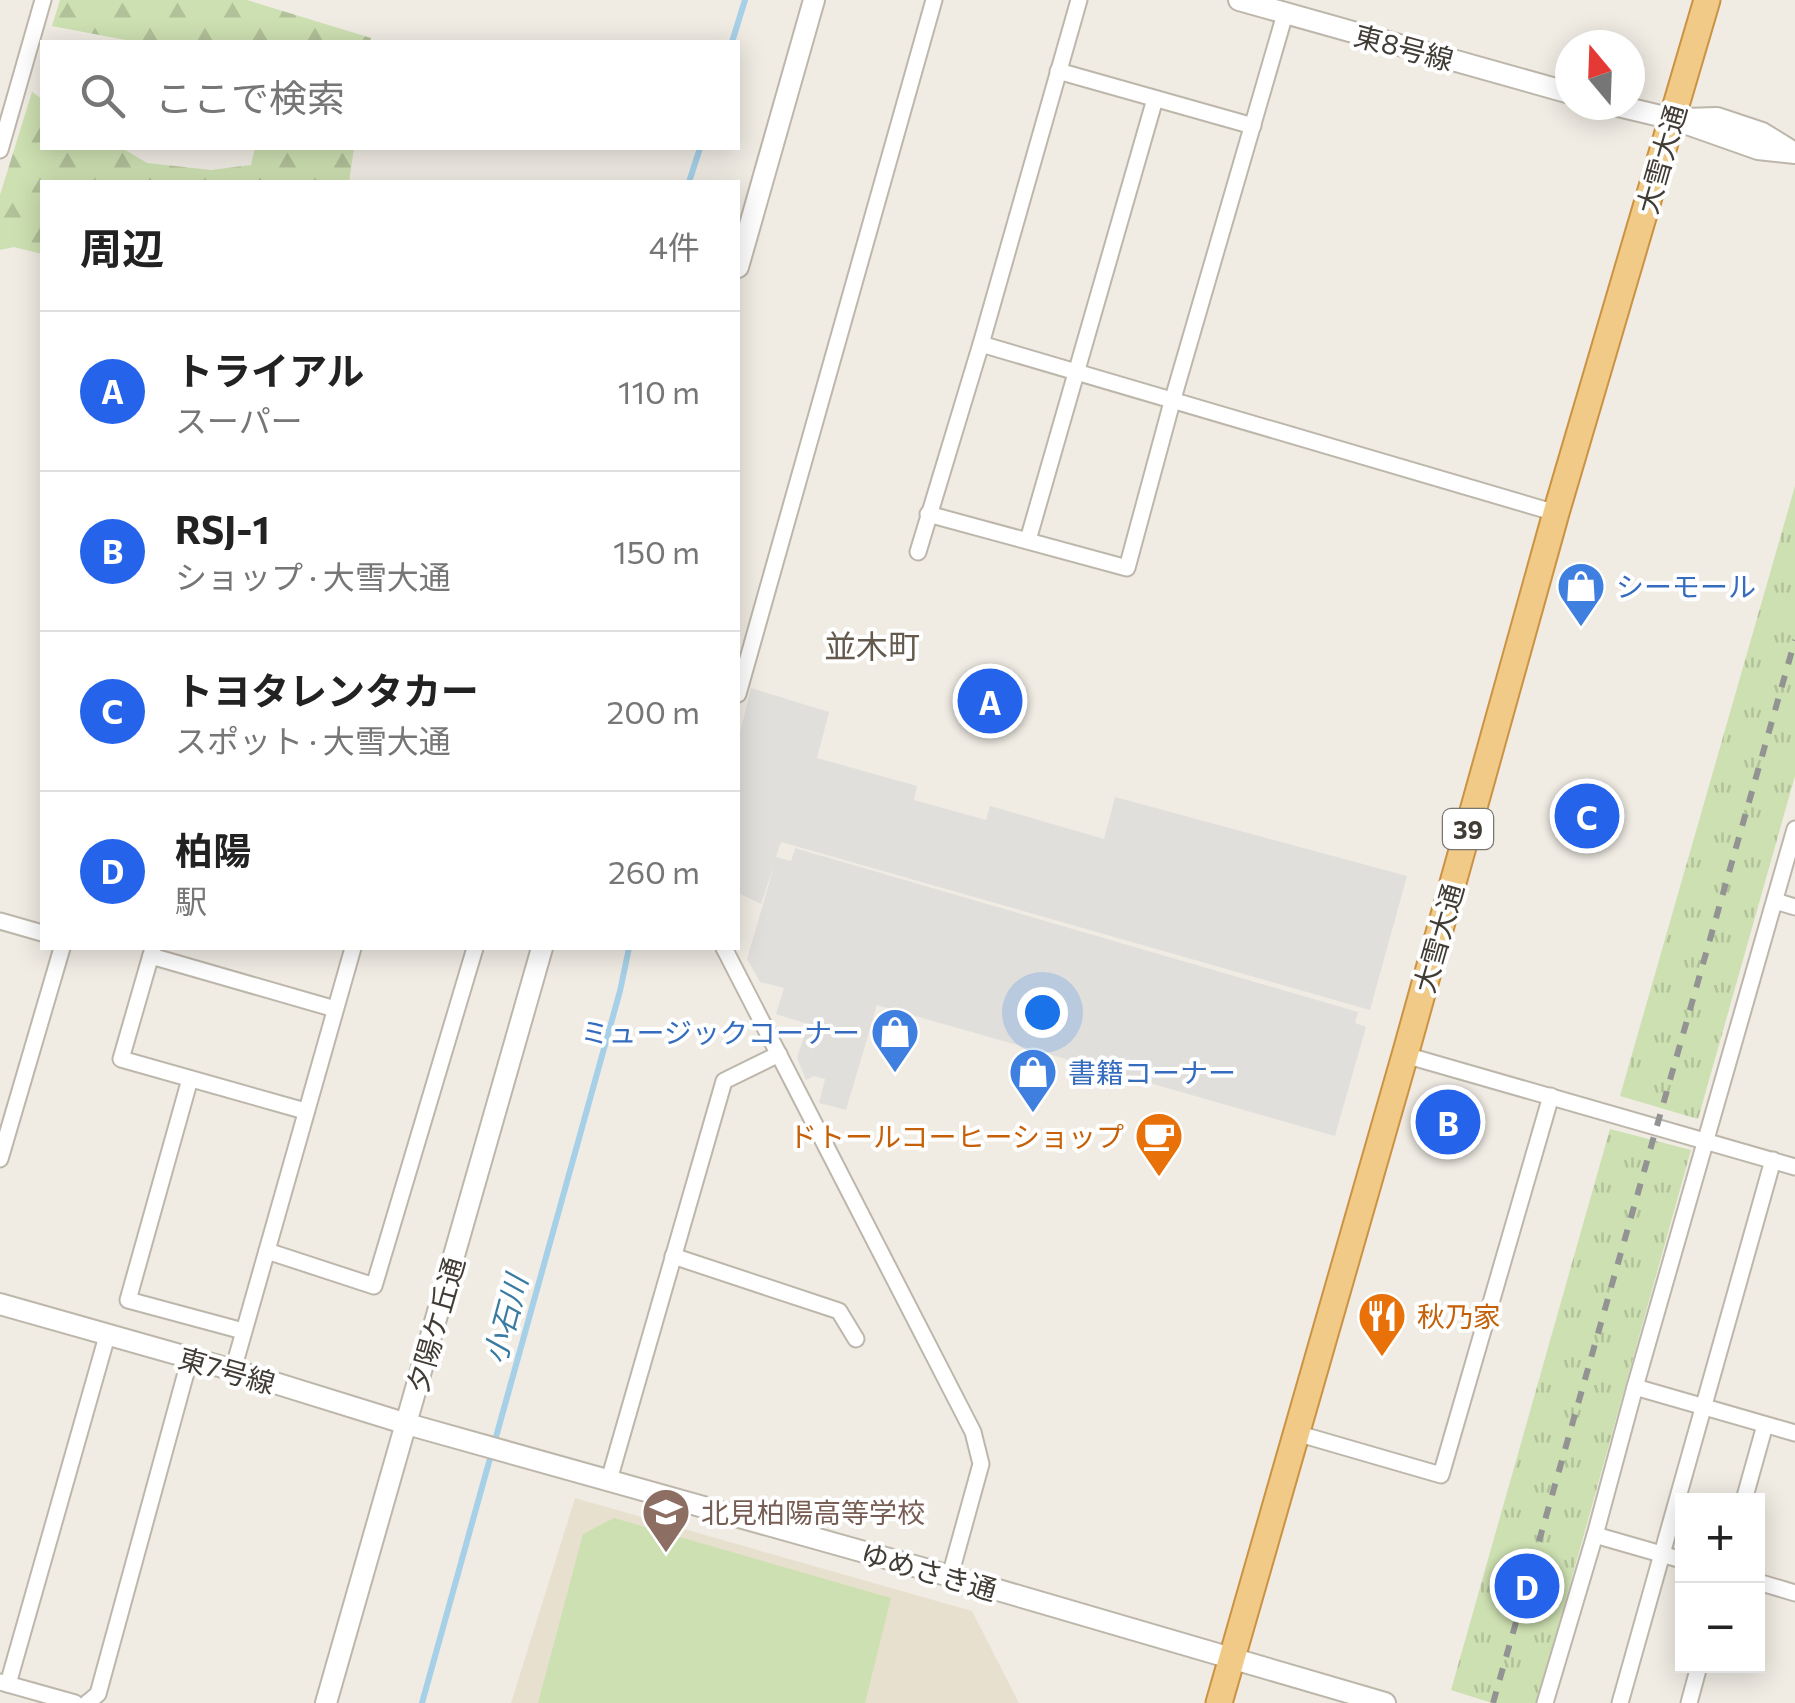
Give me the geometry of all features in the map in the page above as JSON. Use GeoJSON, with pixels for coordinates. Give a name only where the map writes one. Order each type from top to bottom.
{"type":"FeatureCollection","features":[{"type":"Feature","properties":{"kind":"highway","name":"大雪大通"},"geometry":{"type":"LineString","coordinates":[[1219,1703],[1556,513],[1707,0]]}},
{"type":"Feature","properties":{"kind":"street"},"geometry":{"type":"LineString","coordinates":[[0,150],[43,0]]}},
{"type":"Feature","properties":{"kind":"street"},"geometry":{"type":"LineString","coordinates":[[740,260],[814,0]]}},
{"type":"Feature","properties":{"kind":"street"},"geometry":{"type":"LineString","coordinates":[[740,687],[934,0]]}},
{"type":"Feature","properties":{"kind":"street"},"geometry":{"type":"LineString","coordinates":[[918,552],[1079,0]]}},
{"type":"Feature","properties":{"kind":"street","name":"東8号線"},"geometry":{"type":"LineString","coordinates":[[1239,0],[1555,89]]}},
{"type":"Feature","properties":{"kind":"street"},"geometry":{"type":"LineString","coordinates":[[928,514],[1127,568],[1284,14]]}},
{"type":"Feature","properties":{"kind":"street"},"geometry":{"type":"LineString","coordinates":[[1058,70],[1254,126]]}},
{"type":"Feature","properties":{"kind":"street"},"geometry":{"type":"LineString","coordinates":[[1028,540],[1155,98]]}},
{"type":"Feature","properties":{"kind":"street"},"geometry":{"type":"LineString","coordinates":[[1645,112],[1758,148],[1794,153]]}},
{"type":"Feature","properties":{"kind":"street"},"geometry":{"type":"LineString","coordinates":[[981,344],[1556,513]]}},
{"type":"Feature","properties":{"kind":"street"},"geometry":{"type":"LineString","coordinates":[[1546,1703],[1795,829]]}},
{"type":"Feature","properties":{"kind":"street"},"geometry":{"type":"LineString","coordinates":[[1775,901],[1795,907]]}},
{"type":"Feature","properties":{"kind":"street"},"geometry":{"type":"LineString","coordinates":[[0,921],[40,932]]}},
{"type":"Feature","properties":{"kind":"street"},"geometry":{"type":"LineString","coordinates":[[0,1159],[61,950]]}},
{"type":"Feature","properties":{"kind":"street"},"geometry":{"type":"LineString","coordinates":[[233,1370],[352,950]]}},
{"type":"Feature","properties":{"kind":"street"},"geometry":{"type":"LineString","coordinates":[[267,1251],[374,1286],[474,950]]}},
{"type":"Feature","properties":{"kind":"street","name":"夕陽ケ丘通"},"geometry":{"type":"LineString","coordinates":[[326,1703],[541,950]]}},
{"type":"Feature","properties":{"kind":"street"},"geometry":{"type":"LineString","coordinates":[[725,950],[972,1432],[981,1464],[950,1576]]}},
{"type":"Feature","properties":{"kind":"street"},"geometry":{"type":"LineString","coordinates":[[305,1111],[121,1058],[152,952],[335,1008]]}},
{"type":"Feature","properties":{"kind":"street"},"geometry":{"type":"LineString","coordinates":[[609,1480],[724,1081],[779,1054]]}},
{"type":"Feature","properties":{"kind":"street"},"geometry":{"type":"LineString","coordinates":[[1405,1055],[1795,1167]]}},
{"type":"Feature","properties":{"kind":"street"},"geometry":{"type":"LineString","coordinates":[[190,1080],[128,1300],[243,1331]]}},
{"type":"Feature","properties":{"kind":"street"},"geometry":{"type":"LineString","coordinates":[[1296,1433],[1442,1475],[1551,1096]]}},
{"type":"Feature","properties":{"kind":"street"},"geometry":{"type":"LineString","coordinates":[[1620,1703],[1773,1160]]}},
{"type":"Feature","properties":{"kind":"street"},"geometry":{"type":"LineString","coordinates":[[674,1256],[839,1311],[856,1339]]}},
{"type":"Feature","properties":{"kind":"street","name":"東7号線"},"geometry":{"type":"LineString","coordinates":[[0,1304],[453,1436]]}},
{"type":"Feature","properties":{"kind":"street"},"geometry":{"type":"LineString","coordinates":[[74,1703],[4,1683],[107,1336]]}},
{"type":"Feature","properties":{"kind":"street"},"geometry":{"type":"LineString","coordinates":[[87,1703],[98,1694],[190,1358]]}},
{"type":"Feature","properties":{"kind":"street"},"geometry":{"type":"LineString","coordinates":[[1635,1387],[1795,1433]]}},
{"type":"Feature","properties":{"kind":"street"},"geometry":{"type":"LineString","coordinates":[[1746,1493],[1764,1425]]}},
{"type":"Feature","properties":{"kind":"street","name":"ゆめさき通"},"geometry":{"type":"LineString","coordinates":[[453,1436],[1385,1703]]}},
{"type":"Feature","properties":{"kind":"street"},"geometry":{"type":"LineString","coordinates":[[1595,1535],[1675,1558]]}},
{"type":"Feature","properties":{"kind":"street"},"geometry":{"type":"LineString","coordinates":[[1761,1583],[1795,1593]]}},
{"type":"Feature","properties":{"kind":"street"},"geometry":{"type":"LineString","coordinates":[[1689,1703],[1697,1673]]}},
{"type":"Feature","properties":{"kind":"shaded area"},"geometry":{"type":"Polygon","coordinates":[[[751,688],[829,712],[817,758],[917,786],[914,800],[986,820],[990,806],[1104,839],[1115,797],[1407,876],[1370,1010],[781,842],[776,857],[791,861],[795,848],[1358,1012],[1355,1023],[1366,1027],[1335,1136],[877,1005],[846,1110],[819,1103],[825,1079],[814,1076],[806,1080],[797,1058],[808,1024],[776,1014],[784,988],[760,982],[747,959],[775,863],[761,904],[740,894],[740,733],[751,688]]]}},
{"type":"Feature","properties":{"kind":"shaded area","name":"北見柏陽高等学校"},"geometry":{"type":"Polygon","coordinates":[[[575,1498],[972,1611],[1019,1703],[511,1703],[575,1498]]]}},
{"type":"Feature","properties":{"kind":"green space"},"geometry":{"type":"Polygon","coordinates":[[[60,0],[247,0],[371,38],[126,40],[52,26],[60,0]]]}},
{"type":"Feature","properties":{"kind":"green space"},"geometry":{"type":"Polygon","coordinates":[[[32,92],[40,98],[40,150],[125,150],[147,163],[211,170],[251,165],[255,150],[354,150],[349,180],[40,180],[40,254],[14,247],[0,250],[0,195],[32,92]]]}},
{"type":"Feature","properties":{"kind":"green space"},"geometry":{"type":"Polygon","coordinates":[[[1795,486],[1795,776],[1698,1119],[1620,1096],[1795,486]]]}},
{"type":"Feature","properties":{"kind":"green space"},"geometry":{"type":"Polygon","coordinates":[[[1610,1129],[1691,1150],[1537,1703],[1492,1703],[1451,1690],[1610,1129]]]}},
{"type":"Feature","properties":{"kind":"green space","name":"北見柏陽高等学校"},"geometry":{"type":"Polygon","coordinates":[[[614,1518],[891,1598],[865,1703],[538,1703],[583,1534],[614,1518]]]}},
{"type":"Feature","properties":{"kind":"waterway","name":"小石川"},"geometry":{"type":"LineString","coordinates":[[733,40],[745,0]]}},
{"type":"Feature","properties":{"kind":"waterway","name":"小石川"},"geometry":{"type":"LineString","coordinates":[[690,180],[699,150]]}},
{"type":"Feature","properties":{"kind":"waterway","name":"小石川"},"geometry":{"type":"LineString","coordinates":[[422,1703],[629,950]]}},
{"type":"Feature","properties":{"kind":"railway"},"geometry":{"type":"LineString","coordinates":[[1493,1703],[1795,640]]}},
{"type":"Feature","properties":{"kind":"place","name":"シーモール"},"geometry":{"type":"Point","coordinates":[1581,628]}},
{"type":"Feature","properties":{"kind":"place","name":"トライアル"},"geometry":{"type":"Point","coordinates":[990,701]}},
{"type":"Feature","properties":{"kind":"place","name":"トヨタレンタカー"},"geometry":{"type":"Point","coordinates":[1587,816]}},
{"type":"Feature","properties":{"kind":"place","name":"ミュージックコーナー"},"geometry":{"type":"Point","coordinates":[895,1074]}},
{"type":"Feature","properties":{"kind":"place","name":"書籍コーナー"},"geometry":{"type":"Point","coordinates":[1033,1114]}},
{"type":"Feature","properties":{"kind":"place","name":"RSJ-1"},"geometry":{"type":"Point","coordinates":[1448,1122]}},
{"type":"Feature","properties":{"kind":"place","name":"ドトールコーヒーショップ"},"geometry":{"type":"Point","coordinates":[1159,1178]}},
{"type":"Feature","properties":{"kind":"place","name":"秋乃家"},"geometry":{"type":"Point","coordinates":[1382,1358]}},
{"type":"Feature","properties":{"kind":"place","name":"北見柏陽高等学校"},"geometry":{"type":"Point","coordinates":[666,1554]}},
{"type":"Feature","properties":{"kind":"place","name":"柏陽"},"geometry":{"type":"Point","coordinates":[1527,1586]}},
{"type":"Feature","properties":{"kind":"district","name":"並木町"},"geometry":{"type":"Point","coordinates":[872,645]}}]}
